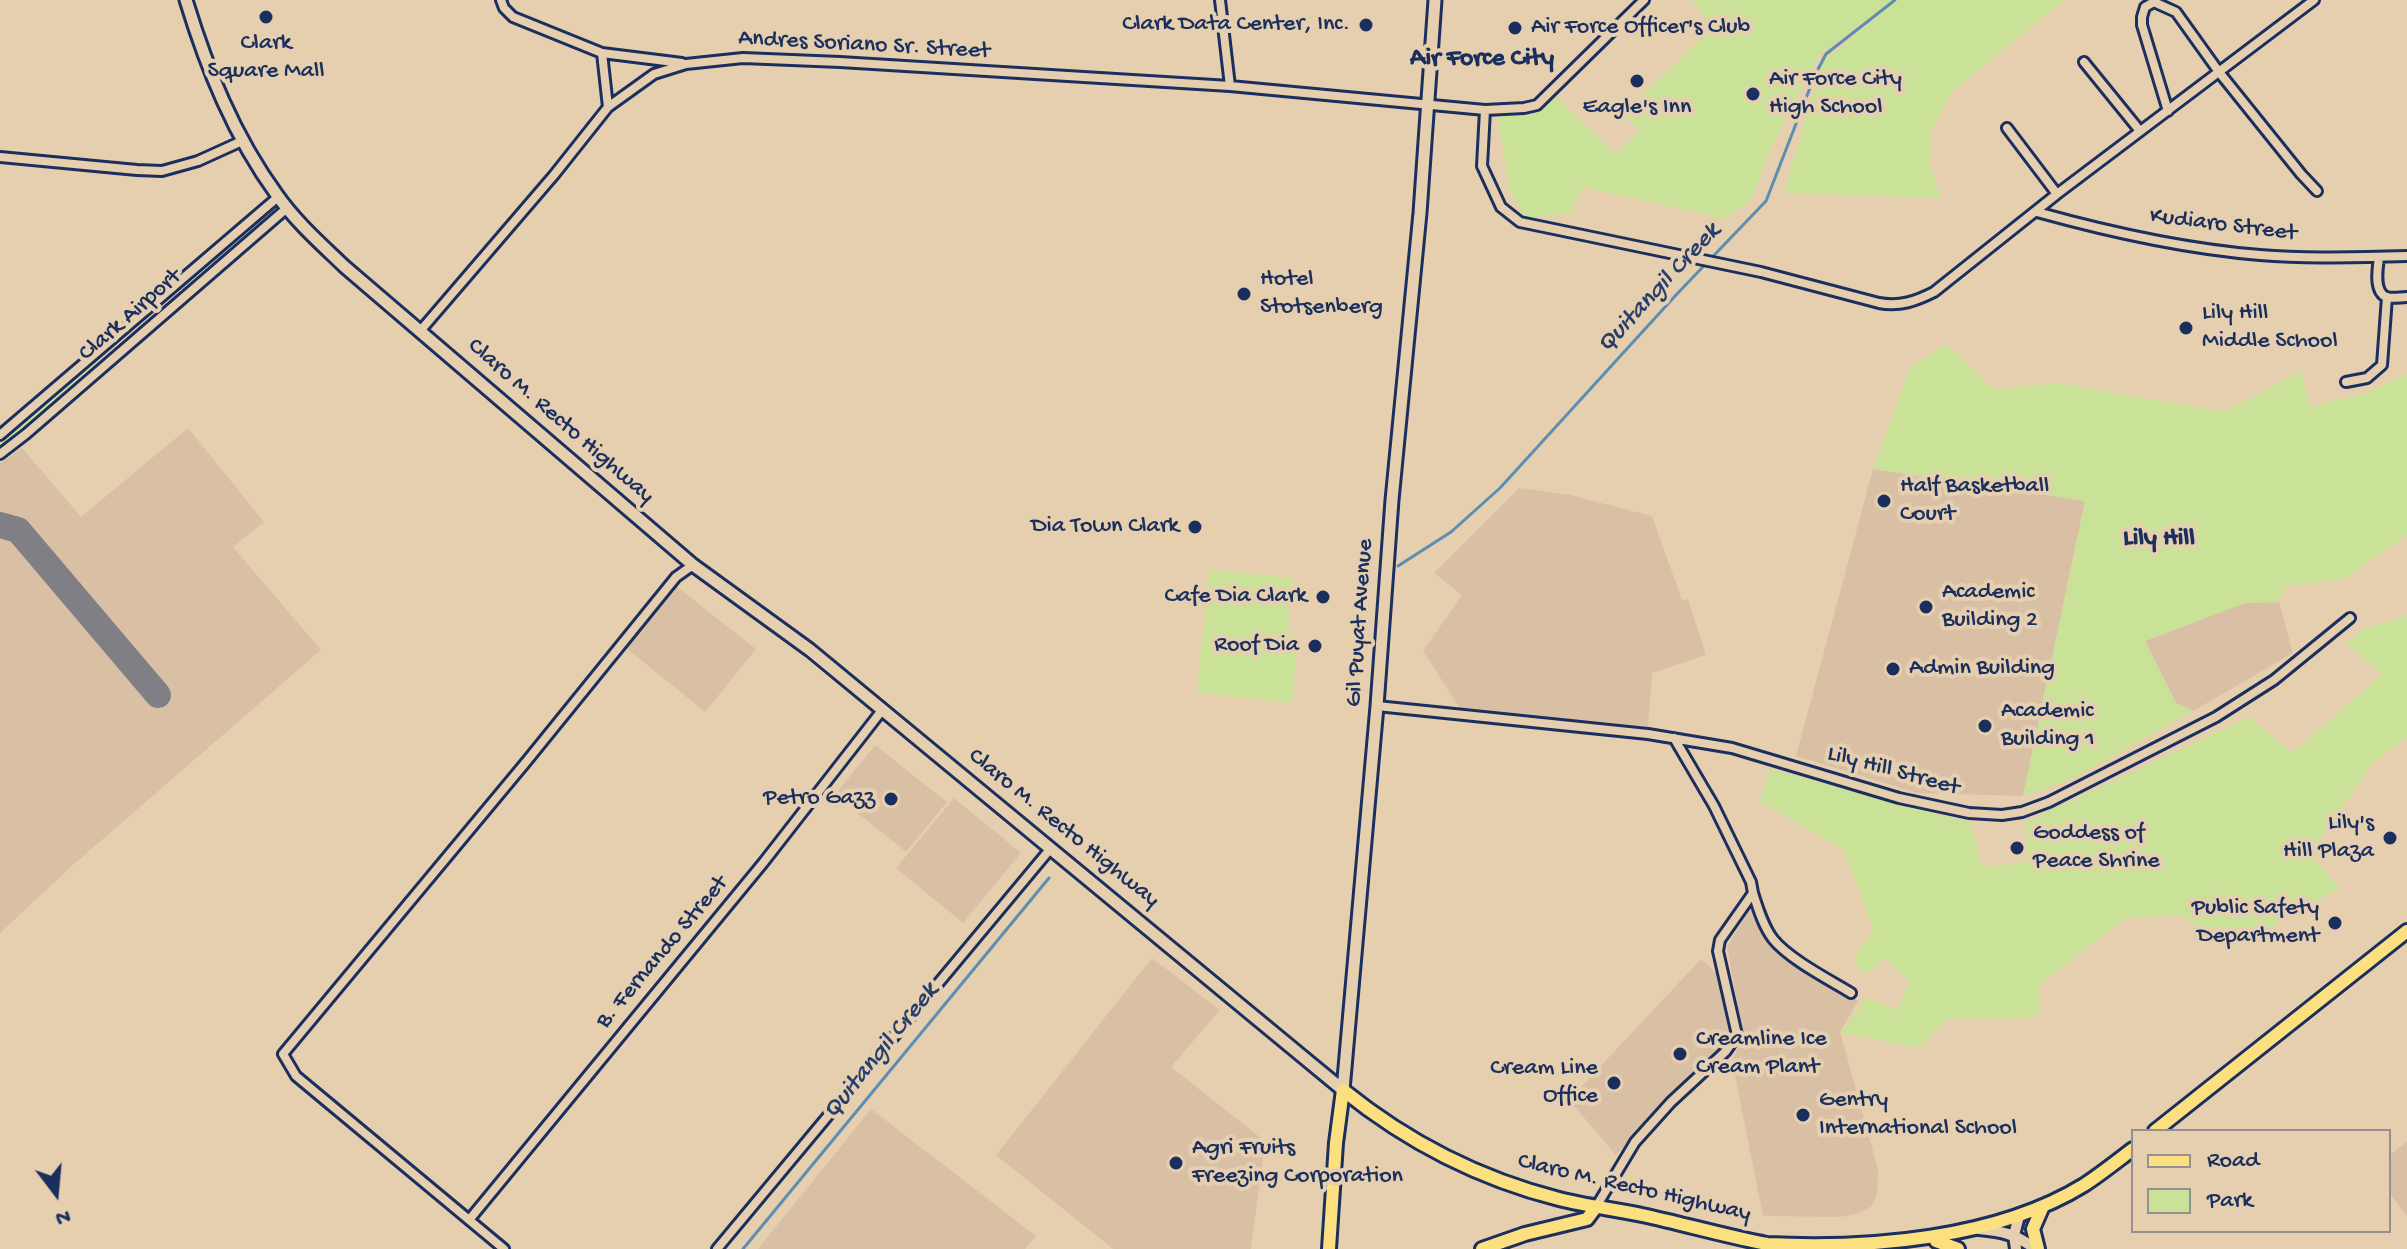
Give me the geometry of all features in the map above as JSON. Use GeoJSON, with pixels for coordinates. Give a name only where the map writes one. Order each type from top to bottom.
{"type":"FeatureCollection","features":[{"type":"Feature","properties":{"kind":"main road","name":"Claro M. Recto Highway"},"geometry":{"type":"LineString","coordinates":[[186,0],[216,87],[242,141],[278,197],[304,228],[345,267],[693,565],[810,650],[1343,1090],[1391,1126],[1453,1160],[1522,1188],[1769,1244],[1855,1249],[1936,1241],[2019,1216],[2082,1187],[2131,1150]]}},
{"type":"Feature","properties":{"kind":"main road","name":"Gil Puyat Avenue"},"geometry":{"type":"LineString","coordinates":[[1329,1249],[1429,103],[1435,0]]}},
{"type":"Feature","properties":{"kind":"main road"},"geometry":{"type":"LineString","coordinates":[[2158,1129],[2407,931]]}},
{"type":"Feature","properties":{"kind":"main road"},"geometry":{"type":"LineString","coordinates":[[2036,1249],[2033,1229],[2043,1206]]}},
{"type":"Feature","properties":{"kind":"main road"},"geometry":{"type":"LineString","coordinates":[[1482,1249],[1525,1234],[1587,1219],[1596,1207]]}},
{"type":"Feature","properties":{"kind":"main road"},"geometry":{"type":"LineString","coordinates":[[1936,1241],[1958,1249]]}},
{"type":"Feature","properties":{"kind":"street"},"geometry":{"type":"LineString","coordinates":[[501,0],[513,17],[602,53],[686,64]]}},
{"type":"Feature","properties":{"kind":"street"},"geometry":{"type":"LineString","coordinates":[[1220,0],[1230,86]]}},
{"type":"Feature","properties":{"kind":"street","name":"Andres Soriano Sr. Street"},"geometry":{"type":"LineString","coordinates":[[421,330],[608,107],[654,74],[686,64],[743,58],[1230,86],[1485,110],[1524,108],[1537,105],[1644,0]]}},
{"type":"Feature","properties":{"kind":"street"},"geometry":{"type":"LineString","coordinates":[[2295,0],[2301,10]]}},
{"type":"Feature","properties":{"kind":"street"},"geometry":{"type":"LineString","coordinates":[[1485,110],[1482,166],[1501,207],[1520,222],[1713,262],[1879,303],[1914,302],[1934,292],[2057,194],[2314,0]]}},
{"type":"Feature","properties":{"kind":"street"},"geometry":{"type":"LineString","coordinates":[[2168,111],[2142,25],[2145,7],[2154,2],[2176,12],[2219,72],[2317,191]]}},
{"type":"Feature","properties":{"kind":"street"},"geometry":{"type":"LineString","coordinates":[[602,53],[608,107]]}},
{"type":"Feature","properties":{"kind":"street"},"geometry":{"type":"LineString","coordinates":[[2084,62],[2140,131]]}},
{"type":"Feature","properties":{"kind":"street"},"geometry":{"type":"LineString","coordinates":[[2007,128],[2057,194]]}},
{"type":"Feature","properties":{"kind":"street"},"geometry":{"type":"LineString","coordinates":[[0,157],[162,171],[198,161],[242,141]]}},
{"type":"Feature","properties":{"kind":"street","name":"Clark Airport"},"geometry":{"type":"LineString","coordinates":[[0,435],[278,197]]}},
{"type":"Feature","properties":{"kind":"street","name":"Clark Airport"},"geometry":{"type":"LineString","coordinates":[[0,454],[287,208]]}},
{"type":"Feature","properties":{"kind":"street","name":"Kudiaro Street"},"geometry":{"type":"LineString","coordinates":[[2037,212],[2094,228],[2261,255],[2407,256]]}},
{"type":"Feature","properties":{"kind":"street"},"geometry":{"type":"LineString","coordinates":[[2379,257],[2380,290],[2387,297],[2407,297]]}},
{"type":"Feature","properties":{"kind":"street"},"geometry":{"type":"LineString","coordinates":[[2346,382],[2367,378],[2382,365],[2387,297]]}},
{"type":"Feature","properties":{"kind":"street"},"geometry":{"type":"LineString","coordinates":[[102,347],[112,358]]}},
{"type":"Feature","properties":{"kind":"street"},"geometry":{"type":"LineString","coordinates":[[504,1249],[296,1076],[283,1054],[676,577],[693,565]]}},
{"type":"Feature","properties":{"kind":"street","name":"Lily Hill Street"},"geometry":{"type":"LineString","coordinates":[[1377,706],[1674,738],[1732,748],[1899,798],[1969,813],[2002,815],[2022,812],[2049,802],[2216,717],[2274,680],[2350,618]]}},
{"type":"Feature","properties":{"kind":"street","name":"B. Fernando Street"},"geometry":{"type":"LineString","coordinates":[[469,1220],[763,863],[883,709]]}},
{"type":"Feature","properties":{"kind":"street"},"geometry":{"type":"LineString","coordinates":[[1674,738],[1714,806],[1751,882],[1765,926],[1773,938],[1785,950],[1851,993]]}},
{"type":"Feature","properties":{"kind":"street"},"geometry":{"type":"LineString","coordinates":[[717,1249],[1051,848]]}},
{"type":"Feature","properties":{"kind":"street"},"geometry":{"type":"LineString","coordinates":[[1596,1207],[1643,1132],[1733,1044],[1737,1035],[1718,951],[1720,940],[1753,893]]}},
{"type":"Feature","properties":{"kind":"street"},"geometry":{"type":"LineString","coordinates":[[2016,1249],[2014,1235],[2019,1216]]}},
{"type":"Feature","properties":{"kind":"street"},"geometry":{"type":"LineString","coordinates":[[1979,1229],[2003,1231],[2036,1249]]}},
{"type":"Feature","properties":{"kind":"shaded area"},"geometry":{"type":"Polygon","coordinates":[[[188,428],[264,522],[233,547],[321,650],[73,865],[0,933],[0,463],[22,448],[81,517],[188,428]]]}},
{"type":"Feature","properties":{"kind":"shaded area"},"geometry":{"type":"Polygon","coordinates":[[[1873,469],[2085,501],[2023,796],[1917,793],[1796,756],[1873,469]]]}},
{"type":"Feature","properties":{"kind":"shaded area"},"geometry":{"type":"Polygon","coordinates":[[[1519,488],[1570,495],[1652,516],[1682,600],[1688,599],[1706,655],[1652,673],[1648,726],[1461,710],[1423,651],[1462,595],[1434,573],[1519,488]]]}},
{"type":"Feature","properties":{"kind":"shaded area"},"geometry":{"type":"Polygon","coordinates":[[[676,586],[756,649],[705,712],[626,648],[676,586]]]}},
{"type":"Feature","properties":{"kind":"shaded area"},"geometry":{"type":"Polygon","coordinates":[[[2279,602],[2293,653],[2193,711],[2176,703],[2145,641],[2245,603],[2279,602]]]}},
{"type":"Feature","properties":{"kind":"shaded area","name":"Petro Gazz"},"geometry":{"type":"Polygon","coordinates":[[[875,745],[947,802],[906,852],[835,795],[875,745]]]}},
{"type":"Feature","properties":{"kind":"shaded area"},"geometry":{"type":"Polygon","coordinates":[[[954,798],[1021,853],[963,923],[896,868],[954,798]]]}},
{"type":"Feature","properties":{"kind":"shaded area","name":"Gentry International School"},"geometry":{"type":"Polygon","coordinates":[[[1749,910],[1755,910],[1760,932],[1768,943],[1858,1001],[1840,1032],[1878,1169],[1877,1194],[1872,1206],[1857,1214],[1840,1217],[1763,1216],[1732,1061],[1743,1036],[1727,947],[1749,910]]]}},
{"type":"Feature","properties":{"kind":"shaded area"},"geometry":{"type":"Polygon","coordinates":[[[1152,958],[1220,1010],[1171,1067],[1265,1141],[1251,1249],[1113,1249],[996,1155],[1152,958]]]}},
{"type":"Feature","properties":{"kind":"shaded area"},"geometry":{"type":"Polygon","coordinates":[[[1701,959],[1716,973],[1730,1016],[1731,1037],[1616,1155],[1569,1100],[1701,959]]]}},
{"type":"Feature","properties":{"kind":"shaded area"},"geometry":{"type":"Polygon","coordinates":[[[871,1109],[1036,1236],[1025,1249],[758,1249],[871,1109]]]}},
{"type":"Feature","properties":{"kind":"shaded area"},"geometry":{"type":"Polygon","coordinates":[[[2407,1141],[2407,1216],[2391,1196],[2391,1154],[2407,1141]]]}},
{"type":"Feature","properties":{"kind":"green space"},"geometry":{"type":"Polygon","coordinates":[[[1691,0],[1894,0],[1819,55],[1771,147],[1752,199],[1725,219],[1582,187],[1571,213],[1524,218],[1510,190],[1497,112],[1531,116],[1557,97],[1615,154],[1640,131],[1623,113],[1714,27],[1691,0]]]}},
{"type":"Feature","properties":{"kind":"green space"},"geometry":{"type":"Polygon","coordinates":[[[1897,0],[2064,0],[1952,92],[1932,128],[1930,164],[1941,198],[1784,193],[1822,62],[1897,0]]]}},
{"type":"Feature","properties":{"kind":"green space"},"geometry":{"type":"Polygon","coordinates":[[[1946,344],[1993,389],[2057,383],[2224,412],[2301,371],[2310,407],[2366,393],[2407,374],[2407,535],[2345,579],[2286,586],[2279,602],[2245,603],[2145,641],[2176,703],[2193,711],[2072,779],[2023,796],[2085,501],[1873,469],[1910,368],[1946,344]]]}},
{"type":"Feature","properties":{"kind":"green space"},"geometry":{"type":"Polygon","coordinates":[[[103,357],[102,362],[0,447],[0,442],[103,357]]]}},
{"type":"Feature","properties":{"kind":"green space"},"geometry":{"type":"Polygon","coordinates":[[[1210,570],[1293,578],[1287,632],[1298,634],[1292,703],[1197,693],[1210,570]]]}},
{"type":"Feature","properties":{"kind":"green space"},"geometry":{"type":"Polygon","coordinates":[[[2407,616],[2407,737],[2373,763],[2310,854],[2340,888],[2228,952],[2182,915],[2125,919],[2040,984],[2038,1018],[1946,1019],[1920,1048],[1840,1033],[1867,998],[1898,1010],[1910,982],[1885,959],[1865,975],[1852,960],[1874,930],[1843,849],[1760,802],[1770,769],[1971,823],[1982,868],[2028,861],[2026,822],[2249,717],[2293,753],[2382,674],[2346,643],[2364,629],[2407,616]]]}},
{"type":"Feature","properties":{"kind":"waterway","name":"Quitangil Creek"},"geometry":{"type":"LineString","coordinates":[[1398,566],[1451,532],[1500,488],[1766,201],[1826,54],[1895,0]]}},
{"type":"Feature","properties":{"kind":"waterway","name":"Quitangil Creek"},"geometry":{"type":"LineString","coordinates":[[743,1249],[1049,878]]}},
{"type":"Feature","properties":{"kind":"taxiway"},"geometry":{"type":"LineString","coordinates":[[0,525],[18,530],[158,695]]}},
{"type":"Feature","properties":{"kind":"place","name":"Clark Square Mall"},"geometry":{"type":"Point","coordinates":[266,17]}},
{"type":"Feature","properties":{"kind":"place","name":"Clark Data Center, Inc."},"geometry":{"type":"Point","coordinates":[1366,25]}},
{"type":"Feature","properties":{"kind":"place","name":"Air Force Officer's Club"},"geometry":{"type":"Point","coordinates":[1515,28]}},
{"type":"Feature","properties":{"kind":"place","name":"Eagle's Inn"},"geometry":{"type":"Point","coordinates":[1637,81]}},
{"type":"Feature","properties":{"kind":"place","name":"Air Force City High School"},"geometry":{"type":"Point","coordinates":[1753,94]}},
{"type":"Feature","properties":{"kind":"place","name":"Hotel Stotsenberg"},"geometry":{"type":"Point","coordinates":[1244,294]}},
{"type":"Feature","properties":{"kind":"place","name":"Lily Hill Middle School"},"geometry":{"type":"Point","coordinates":[2186,328]}},
{"type":"Feature","properties":{"kind":"place","name":"Half Basketball Court"},"geometry":{"type":"Point","coordinates":[1884,501]}},
{"type":"Feature","properties":{"kind":"place","name":"Dia Town Clark"},"geometry":{"type":"Point","coordinates":[1195,527]}},
{"type":"Feature","properties":{"kind":"place","name":"Cafe Dia Clark"},"geometry":{"type":"Point","coordinates":[1323,597]}},
{"type":"Feature","properties":{"kind":"place","name":"Academic Building 2"},"geometry":{"type":"Point","coordinates":[1926,607]}},
{"type":"Feature","properties":{"kind":"place","name":"Roof Dia"},"geometry":{"type":"Point","coordinates":[1315,646]}},
{"type":"Feature","properties":{"kind":"place","name":"Admin Building"},"geometry":{"type":"Point","coordinates":[1893,669]}},
{"type":"Feature","properties":{"kind":"place","name":"Academic Building 1"},"geometry":{"type":"Point","coordinates":[1985,726]}},
{"type":"Feature","properties":{"kind":"place","name":"Petro Gazz"},"geometry":{"type":"Point","coordinates":[891,799]}},
{"type":"Feature","properties":{"kind":"place","name":"Lily's Hill Plaza"},"geometry":{"type":"Point","coordinates":[2390,838]}},
{"type":"Feature","properties":{"kind":"place","name":"Goddess of Peace Shrine"},"geometry":{"type":"Point","coordinates":[2017,848]}},
{"type":"Feature","properties":{"kind":"place","name":"Public Safety Department"},"geometry":{"type":"Point","coordinates":[2335,923]}},
{"type":"Feature","properties":{"kind":"place","name":"Creamline Ice Cream Plant"},"geometry":{"type":"Point","coordinates":[1680,1054]}},
{"type":"Feature","properties":{"kind":"place","name":"Cream Line Office"},"geometry":{"type":"Point","coordinates":[1614,1083]}},
{"type":"Feature","properties":{"kind":"place","name":"Gentry International School"},"geometry":{"type":"Point","coordinates":[1803,1115]}},
{"type":"Feature","properties":{"kind":"place","name":"Agri Fruits Freezing Corporation"},"geometry":{"type":"Point","coordinates":[1176,1163]}},
{"type":"Feature","properties":{"kind":"district","name":"Air Force City"},"geometry":{"type":"Point","coordinates":[1482,60]}},
{"type":"Feature","properties":{"kind":"district","name":"Lily Hill"},"geometry":{"type":"Point","coordinates":[2159,540]}}]}
